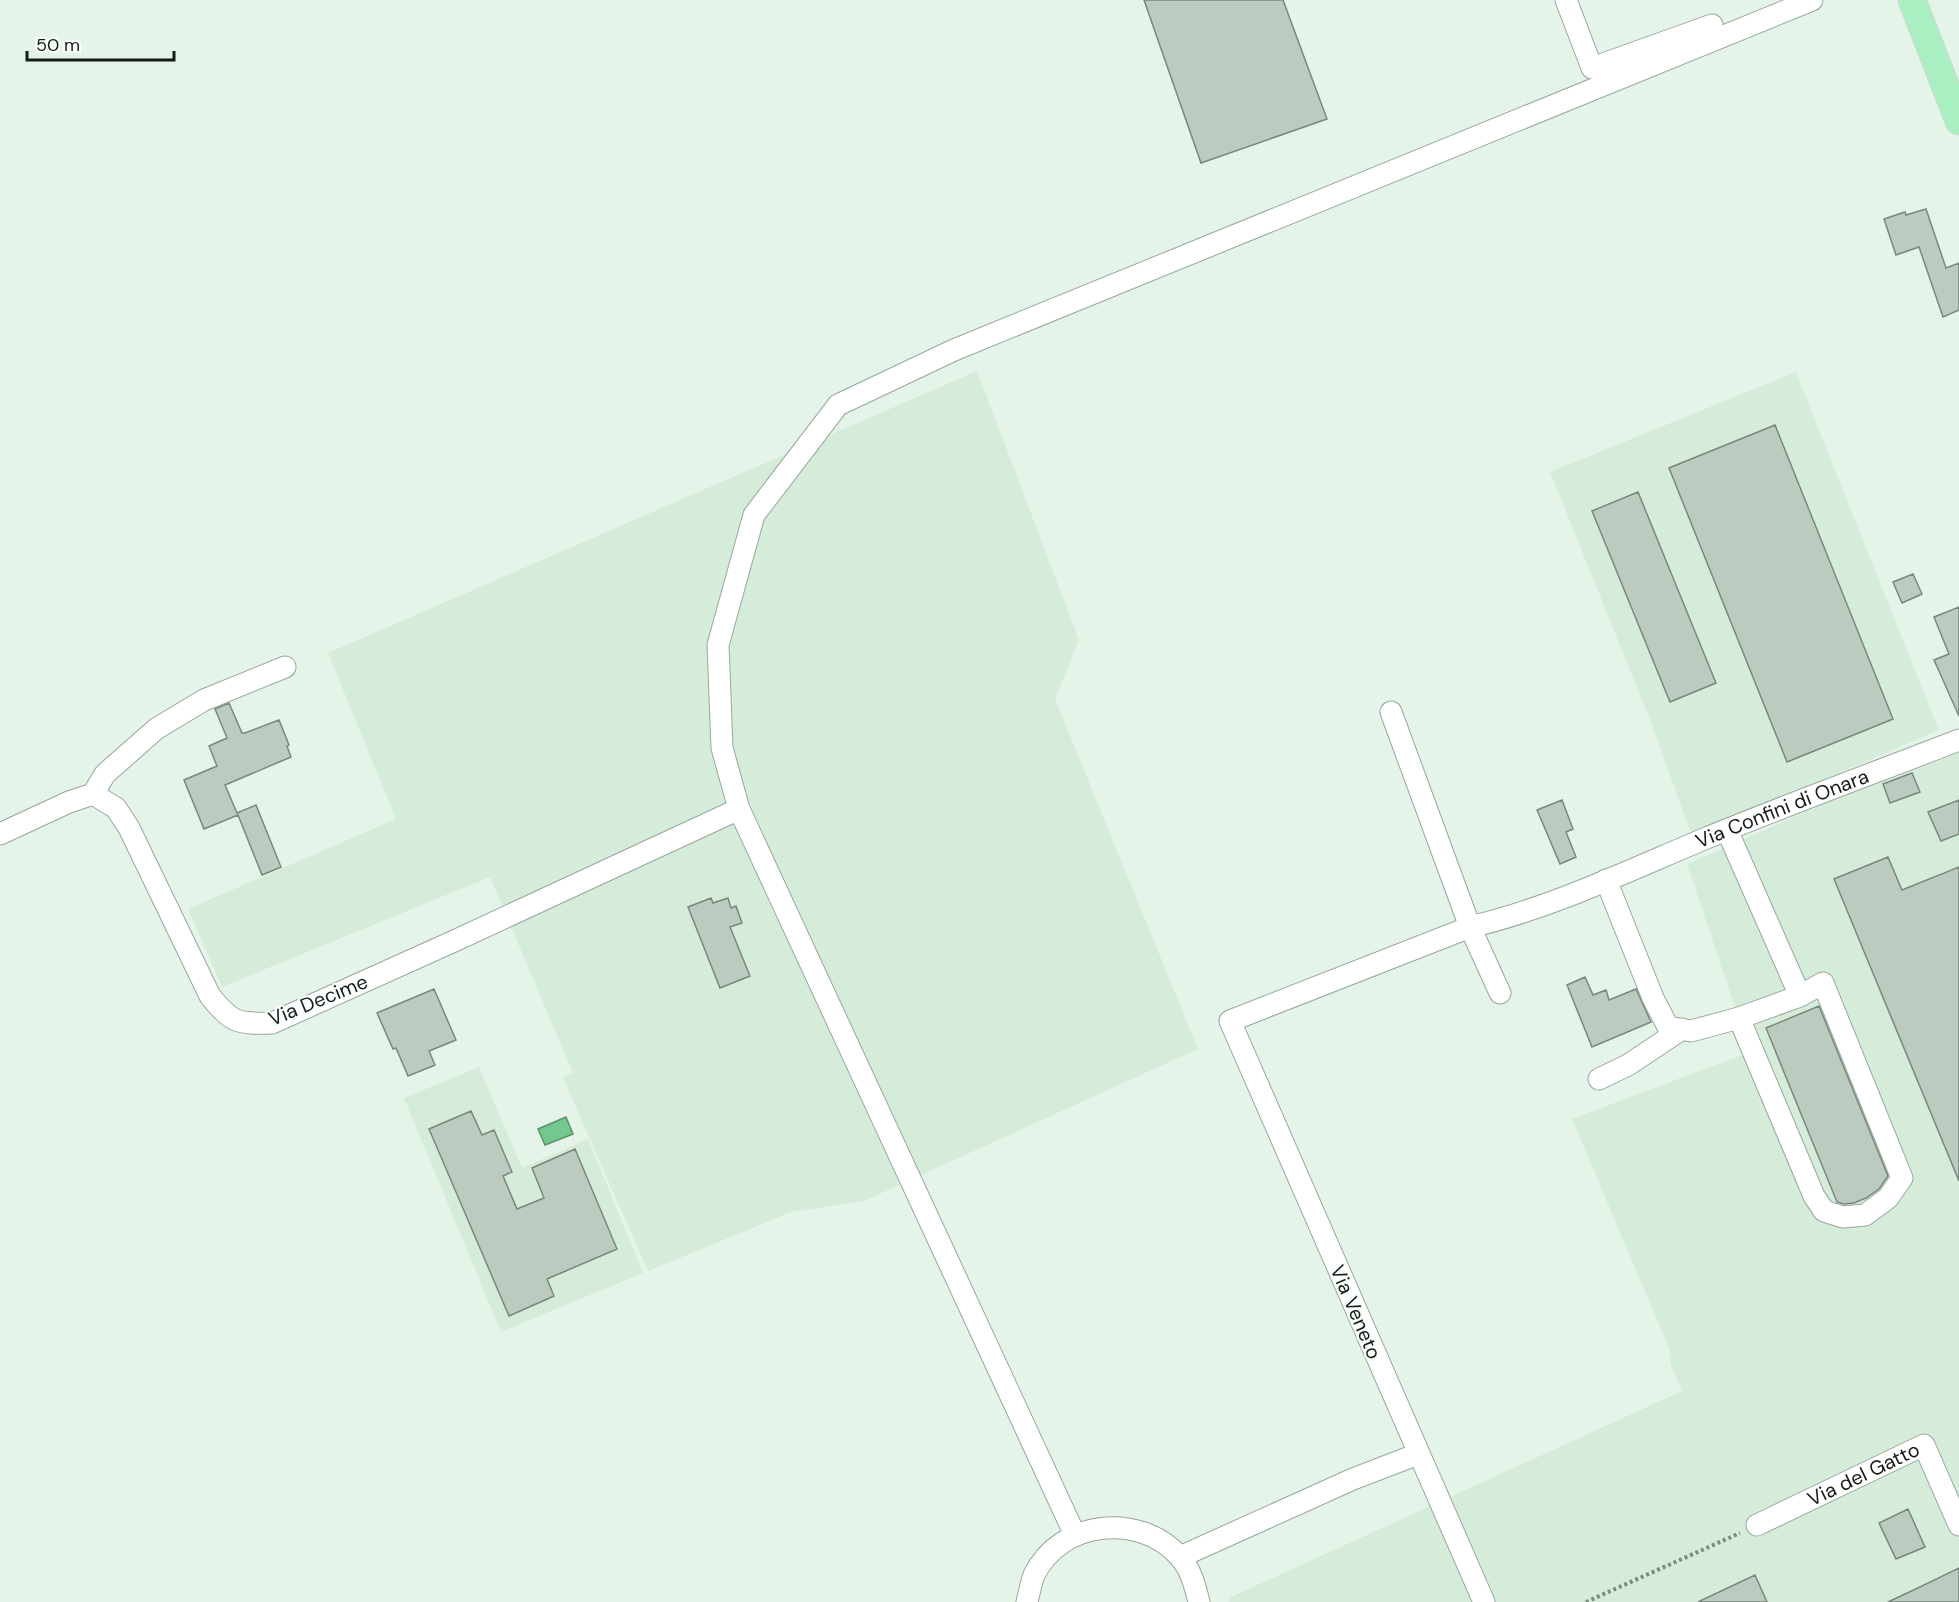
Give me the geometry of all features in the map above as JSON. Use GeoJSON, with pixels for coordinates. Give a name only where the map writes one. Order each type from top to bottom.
{"type":"FeatureCollection","features":[{"type":"Feature","properties":{"kind":"main road"},"geometry":{"type":"LineString","coordinates":[[1912,0],[1959,121]]}},
{"type":"Feature","properties":{"kind":"street"},"geometry":{"type":"LineString","coordinates":[[1566,0],[1592,68],[1712,25]]}},
{"type":"Feature","properties":{"kind":"street"},"geometry":{"type":"LineString","coordinates":[[1075,1535],[739,809],[723,748],[718,645],[754,515],[838,405],[954,350],[1812,0]]}},
{"type":"Feature","properties":{"kind":"street"},"geometry":{"type":"LineString","coordinates":[[0,834],[69,802],[93,794],[105,774],[156,729],[204,700],[285,667]]}},
{"type":"Feature","properties":{"kind":"street"},"geometry":{"type":"LineString","coordinates":[[1391,712],[1470,927],[1500,993]]}},
{"type":"Feature","properties":{"kind":"street","name":"Via Confini di Onara"},"geometry":{"type":"LineString","coordinates":[[1230,1021],[1470,927],[1503,919],[1606,880],[1727,830],[1959,740]]}},
{"type":"Feature","properties":{"kind":"street","name":"Via Decime"},"geometry":{"type":"LineString","coordinates":[[93,794],[116,808],[129,828],[210,996],[226,1016],[245,1024],[272,1023],[739,809]]}},
{"type":"Feature","properties":{"kind":"street"},"geometry":{"type":"LineString","coordinates":[[1727,830],[1800,996]]}},
{"type":"Feature","properties":{"kind":"street"},"geometry":{"type":"LineString","coordinates":[[1606,880],[1653,998],[1668,1027],[1691,1031],[1739,1018],[1800,996],[1822,983],[1902,1178],[1888,1198],[1865,1215],[1843,1218],[1824,1211],[1814,1196],[1739,1018]]}},
{"type":"Feature","properties":{"kind":"street","name":"Via Veneto"},"geometry":{"type":"LineString","coordinates":[[1230,1021],[1484,1602]]}},
{"type":"Feature","properties":{"kind":"street"},"geometry":{"type":"LineString","coordinates":[[1599,1079],[1629,1065],[1682,1029]]}},
{"type":"Feature","properties":{"kind":"street","name":"Via del Gatto"},"geometry":{"type":"LineString","coordinates":[[1757,1525],[1924,1445],[1959,1525]]}},
{"type":"Feature","properties":{"kind":"street"},"geometry":{"type":"LineString","coordinates":[[1179,1557],[1353,1479],[1418,1454]]}},
{"type":"Feature","properties":{"kind":"street"},"geometry":{"type":"LineString","coordinates":[[1027,1602],[1035,1575],[1051,1552],[1075,1535],[1102,1527],[1131,1528],[1158,1538],[1179,1557],[1194,1580],[1199,1602]]}},
{"type":"Feature","properties":{"kind":"path"},"geometry":{"type":"LineString","coordinates":[[1586,1602],[1757,1525]]}},
{"type":"Feature","properties":{"kind":"shaded area"},"geometry":{"type":"Polygon","coordinates":[[[977,371],[1079,640],[1055,699],[1198,1049],[864,1201],[791,1212],[648,1271],[563,1078],[573,1073],[490,877],[222,987],[188,909],[396,819],[328,653],[977,371]]]}},
{"type":"Feature","properties":{"kind":"shaded area"},"geometry":{"type":"Polygon","coordinates":[[[1796,372],[1939,730],[1692,836],[1651,722],[1550,472],[1796,372]]]}},
{"type":"Feature","properties":{"kind":"shaded area"},"geometry":{"type":"Polygon","coordinates":[[[1959,753],[1959,1602],[1229,1602],[1229,1598],[1682,1391],[1671,1365],[1669,1348],[1572,1119],[1750,1052],[1687,864],[1826,803],[1959,753]]]}},
{"type":"Feature","properties":{"kind":"shaded area"},"geometry":{"type":"Polygon","coordinates":[[[479,1067],[522,1168],[588,1139],[643,1273],[501,1332],[404,1098],[479,1067]]]}},
{"type":"Feature","properties":{"kind":"shaded area"},"geometry":{"type":"Polygon","coordinates":[[[566,1117],[573,1134],[545,1145],[538,1129],[566,1117]]]}},
{"type":"Feature","properties":{"kind":"building"},"geometry":{"type":"Polygon","coordinates":[[[1144,0],[1283,0],[1327,119],[1201,163],[1144,0]]]}},
{"type":"Feature","properties":{"kind":"building"},"geometry":{"type":"Polygon","coordinates":[[[1926,209],[1946,268],[1959,263],[1959,310],[1943,317],[1919,247],[1896,255],[1884,219],[1905,212],[1906,215],[1926,209]]]}},
{"type":"Feature","properties":{"kind":"building"},"geometry":{"type":"Polygon","coordinates":[[[1775,425],[1893,719],[1787,762],[1669,468],[1775,425]]]}},
{"type":"Feature","properties":{"kind":"building"},"geometry":{"type":"Polygon","coordinates":[[[1638,492],[1716,683],[1670,702],[1592,511],[1638,492]]]}},
{"type":"Feature","properties":{"kind":"building"},"geometry":{"type":"Polygon","coordinates":[[[1913,574],[1922,594],[1902,603],[1893,582],[1913,574]]]}},
{"type":"Feature","properties":{"kind":"building"},"geometry":{"type":"Polygon","coordinates":[[[1959,607],[1959,716],[1934,660],[1949,654],[1934,617],[1959,607]]]}},
{"type":"Feature","properties":{"kind":"building"},"geometry":{"type":"Polygon","coordinates":[[[229,703],[242,733],[279,720],[289,745],[287,746],[291,757],[225,785],[237,813],[256,805],[281,867],[262,875],[238,815],[204,829],[184,780],[217,766],[209,746],[227,738],[215,709],[229,703]]]}},
{"type":"Feature","properties":{"kind":"building"},"geometry":{"type":"Polygon","coordinates":[[[1912,773],[1920,792],[1890,803],[1883,784],[1912,773]]]}},
{"type":"Feature","properties":{"kind":"building"},"geometry":{"type":"Polygon","coordinates":[[[1562,800],[1573,829],[1566,832],[1576,857],[1560,864],[1537,810],[1562,800]]]}},
{"type":"Feature","properties":{"kind":"building"},"geometry":{"type":"Polygon","coordinates":[[[1959,800],[1959,834],[1941,841],[1928,812],[1959,800]]]}},
{"type":"Feature","properties":{"kind":"building"},"geometry":{"type":"Polygon","coordinates":[[[1888,857],[1902,890],[1959,867],[1959,1181],[1834,879],[1888,857]]]}},
{"type":"Feature","properties":{"kind":"building"},"geometry":{"type":"Polygon","coordinates":[[[711,898],[713,903],[728,898],[731,908],[736,906],[742,923],[730,927],[750,976],[720,988],[688,907],[711,898]]]}},
{"type":"Feature","properties":{"kind":"building"},"geometry":{"type":"Polygon","coordinates":[[[1585,977],[1593,995],[1606,990],[1609,1000],[1636,989],[1651,1022],[1592,1047],[1567,985],[1585,977]]]}},
{"type":"Feature","properties":{"kind":"building"},"geometry":{"type":"Polygon","coordinates":[[[434,989],[456,1040],[429,1051],[435,1065],[408,1076],[377,1013],[434,989]]]}},
{"type":"Feature","properties":{"kind":"building"},"geometry":{"type":"Polygon","coordinates":[[[1819,1006],[1888,1176],[1879,1189],[1854,1203],[1837,1202],[1766,1028],[1819,1006]]]}},
{"type":"Feature","properties":{"kind":"building"},"geometry":{"type":"Polygon","coordinates":[[[471,1111],[482,1135],[494,1130],[512,1172],[503,1176],[517,1209],[544,1198],[532,1168],[575,1149],[617,1249],[547,1279],[554,1296],[509,1316],[429,1129],[471,1111]]]}},
{"type":"Feature","properties":{"kind":"building"},"geometry":{"type":"Polygon","coordinates":[[[1908,1509],[1925,1547],[1896,1559],[1879,1523],[1908,1509]]]}},
{"type":"Feature","properties":{"kind":"building"},"geometry":{"type":"Polygon","coordinates":[[[1959,1568],[1959,1602],[1888,1602],[1922,1586],[1959,1568]]]}},
{"type":"Feature","properties":{"kind":"building"},"geometry":{"type":"Polygon","coordinates":[[[1755,1575],[1767,1602],[1698,1602],[1755,1575]]]}}]}
